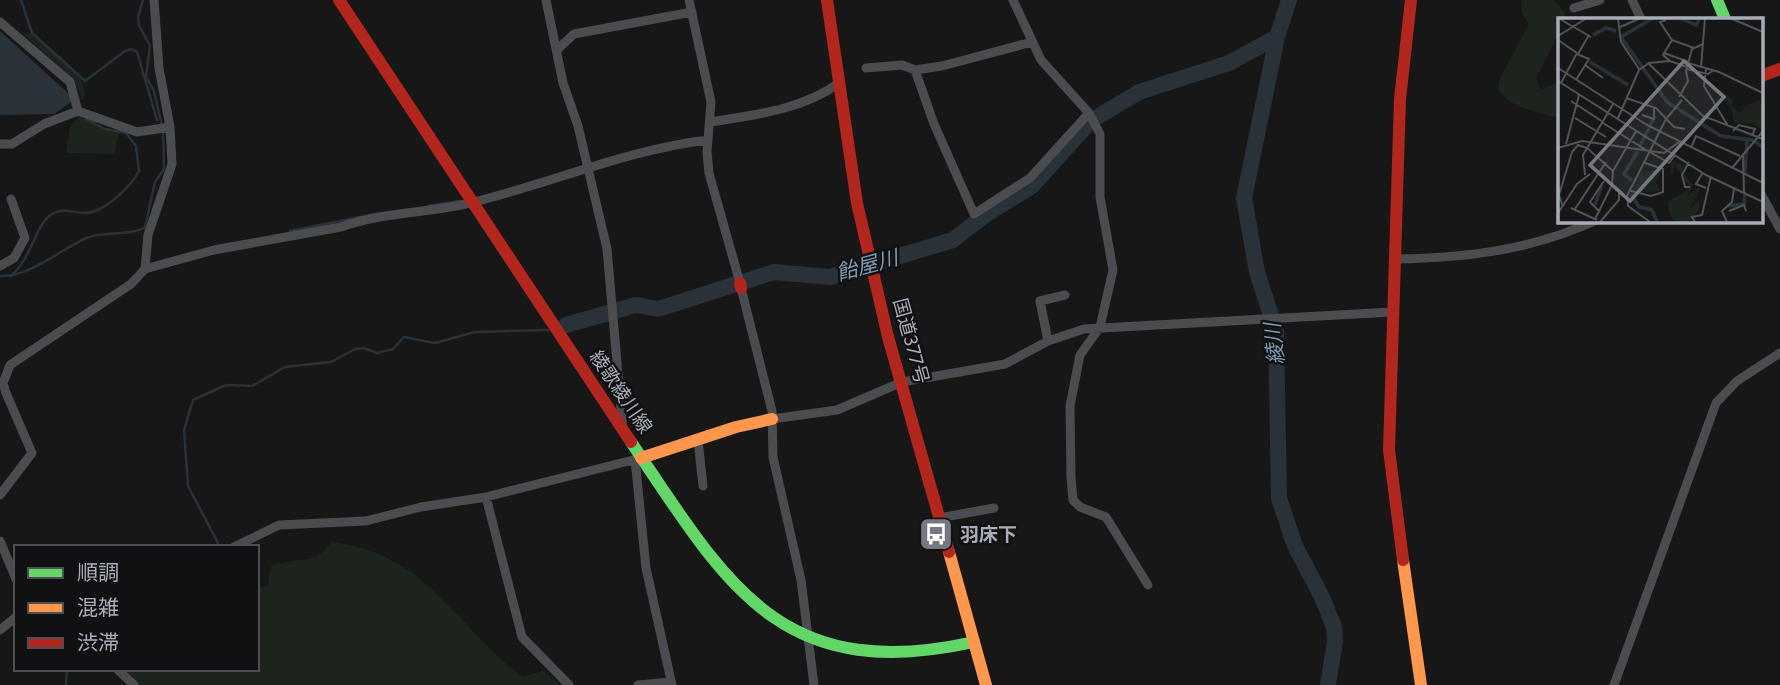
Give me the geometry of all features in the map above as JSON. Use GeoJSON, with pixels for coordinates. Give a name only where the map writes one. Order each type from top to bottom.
{"type":"FeatureCollection","features":[{"type":"Feature","properties":{"kind":"main road","name":"綾歌綾川線"},"geometry":{"type":"LineString","coordinates":[[339,0],[638,458],[705,552],[739,592],[777,622],[807,637],[841,646],[905,650],[955,647],[974,642]]}},
{"type":"Feature","properties":{"kind":"main road","name":"国道377号"},"geometry":{"type":"LineString","coordinates":[[827,0],[857,203],[872,268],[986,685]]}},
{"type":"Feature","properties":{"kind":"main road"},"geometry":{"type":"LineString","coordinates":[[1411,0],[1400,99],[1396,258],[1388,311],[1389,450],[1421,685]]}},
{"type":"Feature","properties":{"kind":"main road"},"geometry":{"type":"LineString","coordinates":[[1717,0],[1724,18]]}},
{"type":"Feature","properties":{"kind":"main road"},"geometry":{"type":"LineString","coordinates":[[1762,76],[1780,69]]}},
{"type":"Feature","properties":{"kind":"main road"},"geometry":{"type":"LineString","coordinates":[[638,458],[736,427],[772,419]]}},
{"type":"Feature","properties":{"kind":"street"},"geometry":{"type":"LineString","coordinates":[[145,269],[148,235],[172,164],[165,128],[154,0]]}},
{"type":"Feature","properties":{"kind":"street"},"geometry":{"type":"LineString","coordinates":[[546,0],[563,83],[589,169],[607,249],[623,432]]}},
{"type":"Feature","properties":{"kind":"street"},"geometry":{"type":"LineString","coordinates":[[689,0],[709,83],[709,173],[772,419],[773,457],[801,580],[814,685]]}},
{"type":"Feature","properties":{"kind":"street"},"geometry":{"type":"LineString","coordinates":[[1013,0],[1041,60],[1089,113],[1100,134],[1100,197],[1113,270],[1100,327],[1080,355],[1070,406],[1073,500],[1080,507],[1106,517],[1148,585]]}},
{"type":"Feature","properties":{"kind":"street"},"geometry":{"type":"LineString","coordinates":[[1574,8],[1600,0]]}},
{"type":"Feature","properties":{"kind":"street"},"geometry":{"type":"LineString","coordinates":[[1632,0],[1641,18]]}},
{"type":"Feature","properties":{"kind":"street"},"geometry":{"type":"LineString","coordinates":[[558,49],[574,34],[692,12]]}},
{"type":"Feature","properties":{"kind":"street"},"geometry":{"type":"LineString","coordinates":[[0,22],[70,82],[78,111]]}},
{"type":"Feature","properties":{"kind":"street"},"geometry":{"type":"LineString","coordinates":[[866,68],[902,65],[915,70],[977,59],[1032,42]]}},
{"type":"Feature","properties":{"kind":"street"},"geometry":{"type":"LineString","coordinates":[[915,70],[934,124],[974,214],[1030,178],[1089,113]]}},
{"type":"Feature","properties":{"kind":"street"},"geometry":{"type":"LineString","coordinates":[[710,122],[752,117],[805,103],[839,83]]}},
{"type":"Feature","properties":{"kind":"street"},"geometry":{"type":"LineString","coordinates":[[0,144],[12,144],[44,124],[78,111],[137,132],[165,128]]}},
{"type":"Feature","properties":{"kind":"street"},"geometry":{"type":"LineString","coordinates":[[0,495],[32,453],[10,405],[2,374],[10,365],[131,284],[145,269],[302,232],[472,202],[589,169],[593,164],[671,145],[708,141]]}},
{"type":"Feature","properties":{"kind":"street"},"geometry":{"type":"LineString","coordinates":[[1762,196],[1780,229]]}},
{"type":"Feature","properties":{"kind":"street"},"geometry":{"type":"LineString","coordinates":[[0,265],[13,258],[25,238],[11,199]]}},
{"type":"Feature","properties":{"kind":"street"},"geometry":{"type":"LineString","coordinates":[[1396,258],[1474,255],[1527,245],[1591,222]]}},
{"type":"Feature","properties":{"kind":"street"},"geometry":{"type":"LineString","coordinates":[[1048,341],[1040,300],[1065,295]]}},
{"type":"Feature","properties":{"kind":"street"},"geometry":{"type":"LineString","coordinates":[[772,419],[837,410],[902,382],[1005,364],[1048,341],[1084,329],[1388,311]]}},
{"type":"Feature","properties":{"kind":"street"},"geometry":{"type":"LineString","coordinates":[[1614,685],[1716,403],[1737,381],[1780,354]]}},
{"type":"Feature","properties":{"kind":"street"},"geometry":{"type":"LineString","coordinates":[[698,440],[704,485]]}},
{"type":"Feature","properties":{"kind":"street"},"geometry":{"type":"LineString","coordinates":[[238,545],[279,525],[366,521],[421,507],[486,497],[638,458],[646,568],[672,683],[638,685]]}},
{"type":"Feature","properties":{"kind":"street"},"geometry":{"type":"LineString","coordinates":[[486,497],[522,638],[570,685]]}},
{"type":"Feature","properties":{"kind":"street"},"geometry":{"type":"LineString","coordinates":[[939,517],[994,508]]}},
{"type":"Feature","properties":{"kind":"street"},"geometry":{"type":"LineString","coordinates":[[0,541],[14,574]]}},
{"type":"Feature","properties":{"kind":"street"},"geometry":{"type":"LineString","coordinates":[[0,630],[14,619]]}},
{"type":"Feature","properties":{"kind":"street"},"geometry":{"type":"LineString","coordinates":[[119,671],[134,685]]}},
{"type":"Feature","properties":{"kind":"shaded area"},"geometry":{"type":"Polygon","coordinates":[[[1521,0],[1554,0],[1565,13],[1563,18],[1558,18],[1557,36],[1536,78],[1541,90],[1558,82],[1558,118],[1517,105],[1503,96],[1498,89],[1500,78],[1529,24],[1522,13],[1521,0]]]}},
{"type":"Feature","properties":{"kind":"shaded area"},"geometry":{"type":"Polygon","coordinates":[[[3,16],[22,32],[32,34],[68,63],[82,82],[83,101],[73,79],[3,16]]]}},
{"type":"Feature","properties":{"kind":"shaded area"},"geometry":{"type":"Polygon","coordinates":[[[0,31],[71,96],[71,102],[54,114],[0,115],[0,31]]]}},
{"type":"Feature","properties":{"kind":"shaded area"},"geometry":{"type":"Polygon","coordinates":[[[79,117],[106,128],[120,129],[114,154],[66,153],[70,127],[79,117]]]}},
{"type":"Feature","properties":{"kind":"shaded area"},"geometry":{"type":"Polygon","coordinates":[[[332,542],[365,549],[393,561],[438,594],[522,677],[543,671],[561,685],[138,685],[129,673],[259,671],[259,587],[268,586],[271,565],[317,557],[332,542]]]}},
{"type":"Feature","properties":{"kind":"waterway"},"geometry":{"type":"LineString","coordinates":[[21,0],[32,33],[85,81],[125,51],[132,49],[137,52],[157,120]]}},
{"type":"Feature","properties":{"kind":"waterway"},"geometry":{"type":"LineString","coordinates":[[143,0],[138,17],[139,25],[150,46],[146,77],[154,91],[162,126]]}},
{"type":"Feature","properties":{"kind":"waterway","name":"綾川"},"geometry":{"type":"LineString","coordinates":[[1289,0],[1277,37],[1244,198],[1257,272],[1276,331],[1279,498],[1295,546],[1322,597],[1334,627],[1335,641],[1328,685]]}},
{"type":"Feature","properties":{"kind":"waterway","name":"飴屋川"},"geometry":{"type":"LineString","coordinates":[[1099,116],[1139,92],[1229,63],[1277,37]]}},
{"type":"Feature","properties":{"kind":"waterway"},"geometry":{"type":"LineString","coordinates":[[11,276],[24,261],[39,229],[48,217],[59,211],[89,213],[101,208],[120,194],[139,171],[136,146],[126,133],[105,129],[86,119]]}},
{"type":"Feature","properties":{"kind":"waterway","name":"飴屋川"},"geometry":{"type":"LineString","coordinates":[[566,325],[636,305],[658,309],[774,272],[830,277],[953,240],[988,213],[1032,186],[1088,124]]}},
{"type":"Feature","properties":{"kind":"waterway"},"geometry":{"type":"LineString","coordinates":[[0,276],[33,268],[86,238],[133,232],[145,227],[155,182],[164,169],[163,132]]}},
{"type":"Feature","properties":{"kind":"waterway"},"geometry":{"type":"LineString","coordinates":[[428,206],[459,201]]}},
{"type":"Feature","properties":{"kind":"waterway"},"geometry":{"type":"LineString","coordinates":[[290,231],[380,213]]}},
{"type":"Feature","properties":{"kind":"waterway","name":"飴屋川"},"geometry":{"type":"LineString","coordinates":[[218,543],[188,486],[184,430],[193,400],[226,385],[252,386],[285,367],[331,362],[355,349],[364,348],[377,353],[393,349],[404,337],[435,343],[475,332],[548,330]]}},
{"type":"Feature","properties":{"kind":"waterway","name":"飴屋川"},"geometry":{"type":"LineString","coordinates":[[66,685],[67,671]]}},
{"type":"Feature","properties":{"kind":"traffic: fast"},"geometry":{"type":"LineString","coordinates":[[1717,0],[1725,18]]}},
{"type":"Feature","properties":{"kind":"traffic: fast"},"geometry":{"type":"LineString","coordinates":[[631,442],[697,539],[730,579],[765,611],[805,635],[852,649],[907,652],[974,642]]}},
{"type":"Feature","properties":{"kind":"traffic: slow"},"geometry":{"type":"LineString","coordinates":[[641,458],[736,427],[772,419]]}},
{"type":"Feature","properties":{"kind":"traffic: slow"},"geometry":{"type":"LineString","coordinates":[[949,552],[986,685]]}},
{"type":"Feature","properties":{"kind":"traffic: slow"},"geometry":{"type":"LineString","coordinates":[[1403,560],[1421,685]]}},
{"type":"Feature","properties":{"kind":"traffic: jam"},"geometry":{"type":"LineString","coordinates":[[339,0],[631,442]]}},
{"type":"Feature","properties":{"kind":"traffic: jam"},"geometry":{"type":"LineString","coordinates":[[827,0],[857,203],[888,337],[949,552]]}},
{"type":"Feature","properties":{"kind":"traffic: jam"},"geometry":{"type":"LineString","coordinates":[[1403,560],[1389,450],[1400,99],[1411,0]]}},
{"type":"Feature","properties":{"kind":"traffic: jam"},"geometry":{"type":"LineString","coordinates":[[1762,76],[1780,69]]}},
{"type":"Feature","properties":{"kind":"traffic: jam"},"geometry":{"type":"LineString","coordinates":[[740,283],[741,288]]}},
{"type":"Feature","properties":{"kind":"place","name":"羽床下"},"geometry":{"type":"Point","coordinates":[936,534]}}]}
